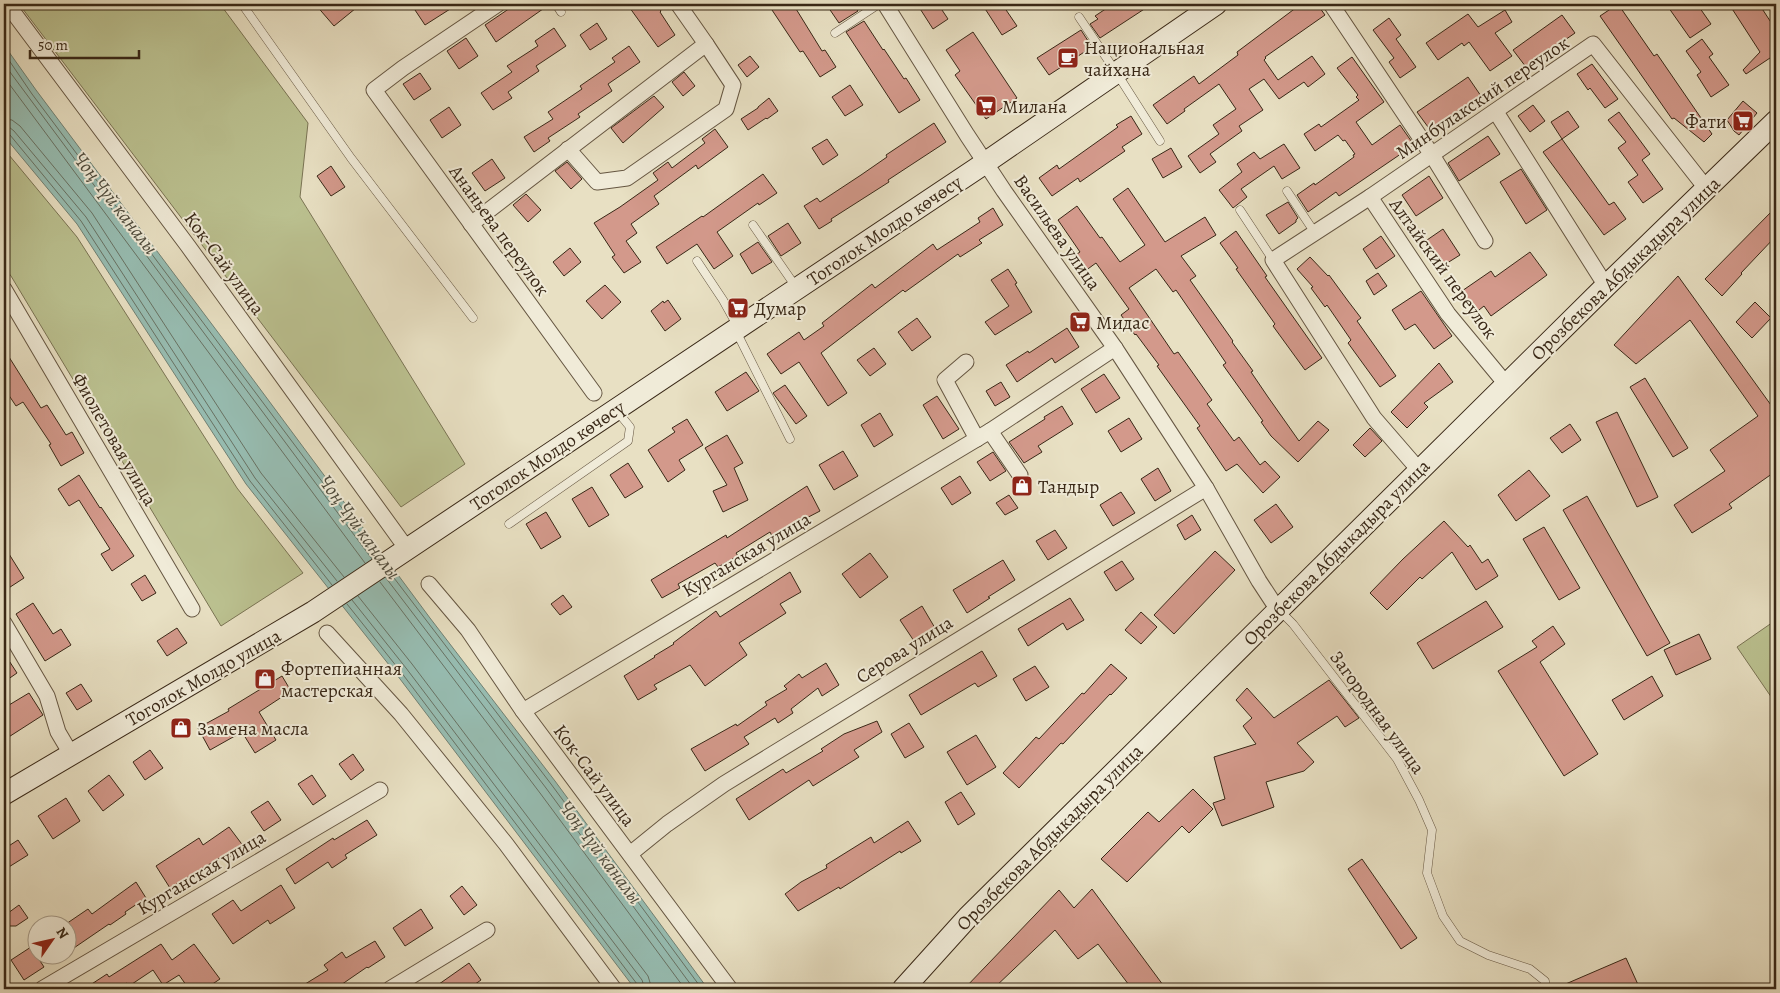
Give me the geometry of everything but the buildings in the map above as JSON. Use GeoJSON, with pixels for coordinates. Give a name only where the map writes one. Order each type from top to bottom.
{"type":"FeatureCollection","features":[{"type":"Feature","properties":{"kind":"main road","name":"Тоголок Молдо көчөсү"},"geometry":{"type":"LineString","coordinates":[[403,552],[985,163],[1216,4]]}},
{"type":"Feature","properties":{"kind":"main road","name":"Орозбекова Абдыкадыра улица"},"geometry":{"type":"LineString","coordinates":[[903,989],[968,917],[1506,384],[1776,121]]}},
{"type":"Feature","properties":{"kind":"main road","name":"Тоголок Молдо улица"},"geometry":{"type":"LineString","coordinates":[[4,794],[319,608],[403,552]]}},
{"type":"Feature","properties":{"kind":"street","name":"Кок-Сай улица"},"geometry":{"type":"LineString","coordinates":[[7,4],[188,246],[403,552]]}},
{"type":"Feature","properties":{"kind":"street","name":"Ананьева переулок"},"geometry":{"type":"LineString","coordinates":[[498,4],[403,68],[374,90],[594,393]]}},
{"type":"Feature","properties":{"kind":"street"},"geometry":{"type":"LineString","coordinates":[[568,149],[597,182],[628,178],[726,109],[732,85],[678,4]]}},
{"type":"Feature","properties":{"kind":"street","name":"Васильева улица"},"geometry":{"type":"LineString","coordinates":[[885,4],[985,163],[1115,348],[1206,488],[1278,610]]}},
{"type":"Feature","properties":{"kind":"street"},"geometry":{"type":"LineString","coordinates":[[1331,4],[1432,155],[1485,241]]}},
{"type":"Feature","properties":{"kind":"street"},"geometry":{"type":"LineString","coordinates":[[471,224],[706,44]]}},
{"type":"Feature","properties":{"kind":"street","name":"Минбулакский переулок"},"geometry":{"type":"LineString","coordinates":[[1273,260],[1496,112],[1593,44],[1706,188]]}},
{"type":"Feature","properties":{"kind":"street"},"geometry":{"type":"LineString","coordinates":[[1496,112],[1606,286]]}},
{"type":"Feature","properties":{"kind":"street","name":"Алтайский переулок"},"geometry":{"type":"LineString","coordinates":[[1370,197],[1448,314],[1506,384]]}},
{"type":"Feature","properties":{"kind":"street"},"geometry":{"type":"LineString","coordinates":[[1273,260],[1374,418],[1419,470]]}},
{"type":"Feature","properties":{"kind":"street","name":"Фиолетовая улица"},"geometry":{"type":"LineString","coordinates":[[4,289],[192,609]]}},
{"type":"Feature","properties":{"kind":"street","name":"Курганская улица"},"geometry":{"type":"LineString","coordinates":[[523,712],[984,435],[1115,348]]}},
{"type":"Feature","properties":{"kind":"street"},"geometry":{"type":"LineString","coordinates":[[966,362],[945,380],[984,435],[1020,475]]}},
{"type":"Feature","properties":{"kind":"street","name":"Серова улица"},"geometry":{"type":"LineString","coordinates":[[630,854],[667,824],[724,784],[1206,488]]}},
{"type":"Feature","properties":{"kind":"street","name":"Кок-Сай улица"},"geometry":{"type":"LineString","coordinates":[[429,584],[468,630],[523,712],[730,989]]}},
{"type":"Feature","properties":{"kind":"street"},"geometry":{"type":"LineString","coordinates":[[4,623],[47,696],[58,732],[71,754]]}},
{"type":"Feature","properties":{"kind":"street"},"geometry":{"type":"LineString","coordinates":[[327,633],[401,714],[506,844],[614,989]]}},
{"type":"Feature","properties":{"kind":"street","name":"Курганская улица"},"geometry":{"type":"LineString","coordinates":[[42,989],[380,790]]}},
{"type":"Feature","properties":{"kind":"street"},"geometry":{"type":"LineString","coordinates":[[390,989],[487,930]]}},
{"type":"Feature","properties":{"kind":"lane"},"geometry":{"type":"LineString","coordinates":[[242,4],[351,158],[473,318]]}},
{"type":"Feature","properties":{"kind":"lane"},"geometry":{"type":"LineString","coordinates":[[556,4],[561,12]]}},
{"type":"Feature","properties":{"kind":"lane"},"geometry":{"type":"LineString","coordinates":[[836,33],[879,4]]}},
{"type":"Feature","properties":{"kind":"lane"},"geometry":{"type":"LineString","coordinates":[[1078,17],[1160,141]]}},
{"type":"Feature","properties":{"kind":"lane"},"geometry":{"type":"LineString","coordinates":[[1286,191],[1315,233]]}},
{"type":"Feature","properties":{"kind":"lane"},"geometry":{"type":"LineString","coordinates":[[1240,210],[1273,260]]}},
{"type":"Feature","properties":{"kind":"lane"},"geometry":{"type":"LineString","coordinates":[[753,225],[797,288]]}},
{"type":"Feature","properties":{"kind":"lane"},"geometry":{"type":"LineString","coordinates":[[697,261],[723,300],[790,439]]}},
{"type":"Feature","properties":{"kind":"lane"},"geometry":{"type":"LineString","coordinates":[[509,524],[628,441],[630,427],[615,410]]}},
{"type":"Feature","properties":{"kind":"lane","name":"Загородная улица"},"geometry":{"type":"LineString","coordinates":[[1278,610],[1293,624],[1397,759],[1419,800],[1432,830],[1427,873],[1443,916],[1460,941],[1488,955],[1530,969],[1545,981],[1546,989]]}},
{"type":"Feature","properties":{"kind":"green space"},"geometry":{"type":"Polygon","coordinates":[[[19,4],[220,4],[308,123],[300,197],[465,464],[401,507],[19,4]]]}},
{"type":"Feature","properties":{"kind":"green space"},"geometry":{"type":"Polygon","coordinates":[[[4,149],[77,237],[237,488],[303,573],[221,626],[4,267],[4,149]]]}},
{"type":"Feature","properties":{"kind":"green space"},"geometry":{"type":"Polygon","coordinates":[[[1776,620],[1776,704],[1737,647],[1776,620]]]}},
{"type":"Feature","properties":{"kind":"water","name":"Чоң Чүй каналы"},"geometry":{"type":"Polygon","coordinates":[[[4,45],[430,618],[555,781],[708,989],[635,989],[397,675],[246,484],[77,224],[4,136],[4,45]]]}},
{"type":"Feature","properties":{"kind":"place","name":"Национальная чайхана"},"geometry":{"type":"Point","coordinates":[1068,58]}},
{"type":"Feature","properties":{"kind":"place","name":"Милана"},"geometry":{"type":"Point","coordinates":[986,106]}},
{"type":"Feature","properties":{"kind":"place","name":"Фати"},"geometry":{"type":"Point","coordinates":[1743,121]}},
{"type":"Feature","properties":{"kind":"place","name":"Думар"},"geometry":{"type":"Point","coordinates":[738,308]}},
{"type":"Feature","properties":{"kind":"place","name":"Мидас"},"geometry":{"type":"Point","coordinates":[1080,322]}},
{"type":"Feature","properties":{"kind":"place","name":"Тандыр"},"geometry":{"type":"Point","coordinates":[1022,486]}},
{"type":"Feature","properties":{"kind":"place","name":"Фортепианная мастерская"},"geometry":{"type":"Point","coordinates":[265,679]}},
{"type":"Feature","properties":{"kind":"place","name":"Замена масла"},"geometry":{"type":"Point","coordinates":[181,728]}}]}
